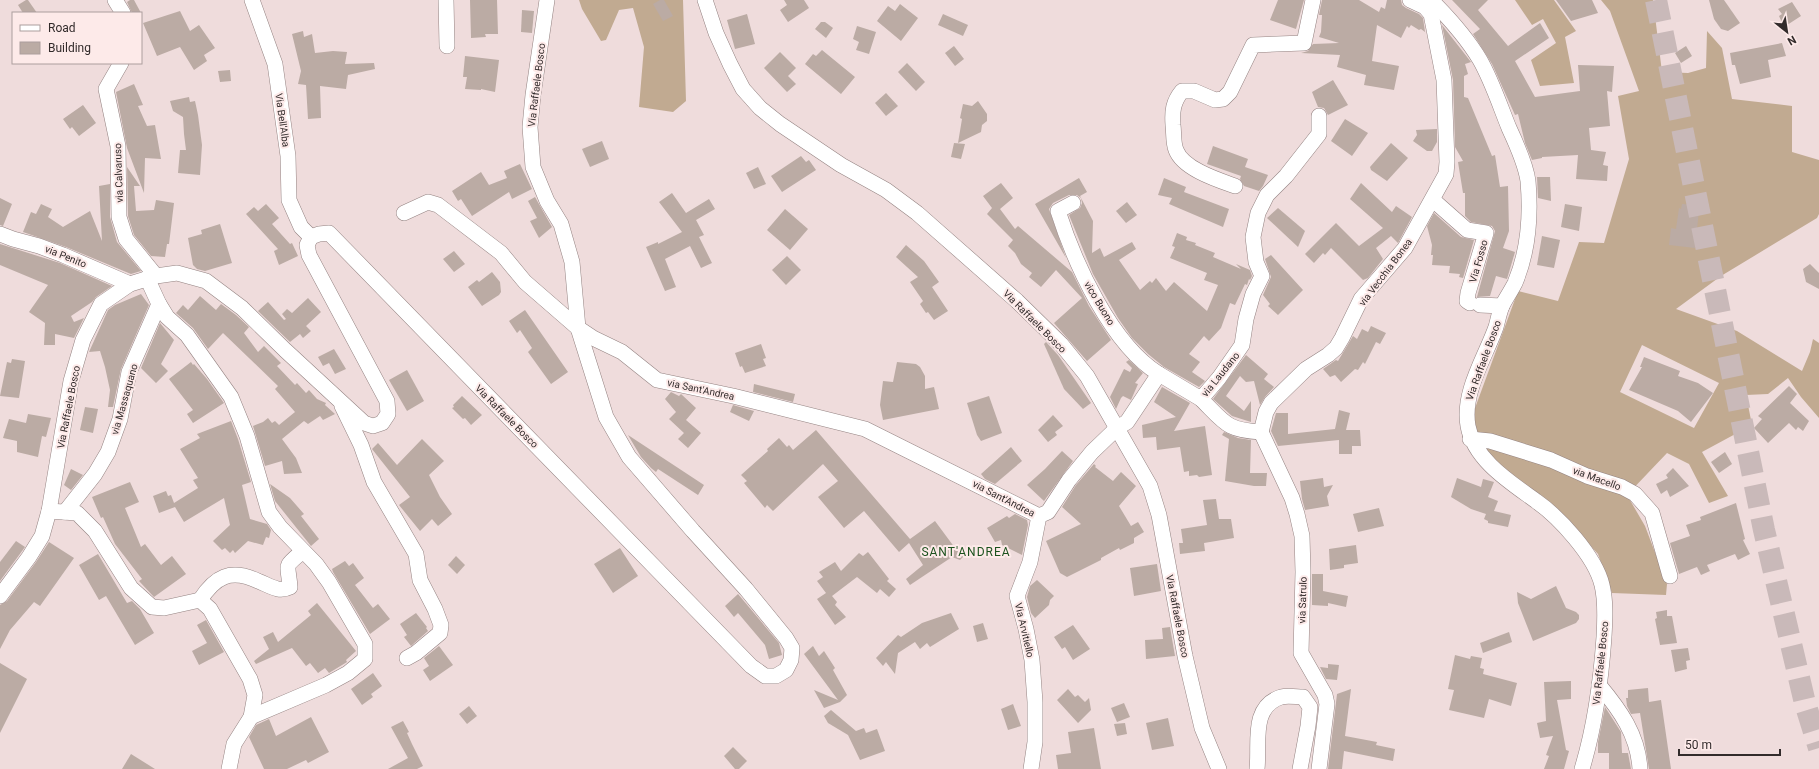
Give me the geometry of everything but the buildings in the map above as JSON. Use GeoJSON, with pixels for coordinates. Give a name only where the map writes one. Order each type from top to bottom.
{"type":"FeatureCollection","features":[{"type":"Feature","properties":{"kind":"street"},"geometry":{"type":"LineString","coordinates":[[115,0],[122,12]]}},
{"type":"Feature","properties":{"kind":"street"},"geometry":{"type":"LineString","coordinates":[[446,0],[447,46]]}},
{"type":"Feature","properties":{"kind":"street","name":"Via Raffaele Bosco"},"geometry":{"type":"LineString","coordinates":[[0,596],[29,557],[42,536],[49,511],[71,381],[84,340],[101,304],[130,284],[151,277],[176,273],[206,281],[242,308],[364,423],[374,426],[382,423],[388,414],[387,401],[309,254],[307,245],[307,229],[319,234],[329,233],[751,666],[764,676],[776,676],[786,670],[792,660],[792,648],[786,638],[746,589],[684,521],[629,457],[606,418],[578,328],[572,262],[561,224],[547,201],[534,167],[530,128],[533,95],[547,0]]}},
{"type":"Feature","properties":{"kind":"street","name":"Via Raffaele Bosco"},"geometry":{"type":"LineString","coordinates":[[705,0],[716,33],[730,64],[744,89],[760,108],[780,124],[841,165],[886,190],[917,214],[1017,301],[1061,344],[1087,376],[1150,486],[1159,515],[1185,656],[1202,728],[1219,769]]}},
{"type":"Feature","properties":{"kind":"street"},"geometry":{"type":"LineString","coordinates":[[1235,186],[1204,175],[1183,160],[1176,150],[1172,112],[1176,98],[1182,91],[1194,91],[1215,100],[1223,99],[1230,92],[1253,45],[1304,43],[1313,0]]}},
{"type":"Feature","properties":{"kind":"street","name":"via Vecchia Bonea"},"geometry":{"type":"LineString","coordinates":[[1262,432],[1266,412],[1271,403],[1306,369],[1336,348],[1361,299],[1405,248],[1446,174],[1444,80],[1431,14],[1426,7],[1410,0]]}},
{"type":"Feature","properties":{"kind":"street","name":"Via Raffaele Bosco"},"geometry":{"type":"LineString","coordinates":[[1430,0],[1468,41],[1481,62],[1512,133],[1528,179],[1528,224],[1524,260],[1514,286],[1502,306],[1466,405],[1470,439],[1483,457],[1505,478],[1544,506],[1563,525],[1594,563],[1602,585],[1605,613],[1599,685],[1591,739],[1582,769]]}},
{"type":"Feature","properties":{"kind":"street","name":"Via Bell'Alba"},"geometry":{"type":"LineString","coordinates":[[248,1],[275,64],[288,156],[289,200],[307,229]]}},
{"type":"Feature","properties":{"kind":"street","name":"via Calvaruso"},"geometry":{"type":"LineString","coordinates":[[120,64],[106,89],[118,146],[119,217],[126,238],[151,277]]}},
{"type":"Feature","properties":{"kind":"street","name":"via Laudano"},"geometry":{"type":"LineString","coordinates":[[1159,374],[1201,399],[1219,378],[1242,345],[1246,319],[1253,294],[1262,276],[1256,262],[1253,237],[1258,213],[1267,195],[1286,176],[1319,134],[1319,116]]}},
{"type":"Feature","properties":{"kind":"street","name":"Via Fosso"},"geometry":{"type":"LineString","coordinates":[[1432,200],[1467,230],[1486,233],[1468,293],[1467,302],[1502,306]]}},
{"type":"Feature","properties":{"kind":"street","name":"via Sant'Andrea"},"geometry":{"type":"LineString","coordinates":[[404,213],[428,202],[438,205],[501,253],[525,282],[578,328],[593,338],[622,352],[657,380],[733,396],[865,429],[1039,516]]}},
{"type":"Feature","properties":{"kind":"street","name":"vico Buono"},"geometry":{"type":"LineString","coordinates":[[1073,203],[1058,211],[1090,290],[1123,341],[1150,369],[1159,374]]}},
{"type":"Feature","properties":{"kind":"street","name":"via Penito"},"geometry":{"type":"LineString","coordinates":[[0,234],[63,255],[130,284]]}},
{"type":"Feature","properties":{"kind":"street"},"geometry":{"type":"LineString","coordinates":[[151,277],[160,304],[167,317],[187,336],[231,397],[247,436],[269,512],[280,527],[301,548],[329,582],[345,612],[365,644],[365,659],[348,673],[326,685],[251,718]]}},
{"type":"Feature","properties":{"kind":"street","name":"via Massaquano"},"geometry":{"type":"LineString","coordinates":[[65,512],[95,474],[108,452],[120,419],[129,372],[160,304]]}},
{"type":"Feature","properties":{"kind":"street"},"geometry":{"type":"LineString","coordinates":[[1039,516],[1048,512],[1069,480],[1092,452],[1117,428],[1126,422],[1159,374]]}},
{"type":"Feature","properties":{"kind":"street"},"geometry":{"type":"LineString","coordinates":[[339,399],[360,445],[374,482],[416,554],[420,580],[435,609],[441,625],[440,634],[416,653],[407,658]]}},
{"type":"Feature","properties":{"kind":"street"},"geometry":{"type":"LineString","coordinates":[[1201,399],[1232,428],[1244,431],[1262,432]]}},
{"type":"Feature","properties":{"kind":"street","name":"via Satrulo"},"geometry":{"type":"LineString","coordinates":[[1262,432],[1292,498],[1302,536],[1301,653],[1325,695],[1327,704],[1319,769]]}},
{"type":"Feature","properties":{"kind":"street","name":"via Macello"},"geometry":{"type":"LineString","coordinates":[[1470,439],[1490,441],[1551,460],[1587,476],[1622,487],[1635,494],[1652,513],[1670,576]]}},
{"type":"Feature","properties":{"kind":"street"},"geometry":{"type":"LineString","coordinates":[[49,511],[77,513],[94,531],[131,588],[152,607],[164,608],[200,600],[209,586],[220,577],[246,577],[275,589],[285,589],[290,586],[286,569],[301,548]]}},
{"type":"Feature","properties":{"kind":"street","name":"Via Arvitiello"},"geometry":{"type":"LineString","coordinates":[[1031,769],[1035,742],[1035,702],[1032,660],[1026,629],[1017,596],[1030,562],[1039,516]]}},
{"type":"Feature","properties":{"kind":"street"},"geometry":{"type":"LineString","coordinates":[[200,600],[210,609],[250,679],[255,695],[251,718],[234,744],[229,769]]}},
{"type":"Feature","properties":{"kind":"street"},"geometry":{"type":"LineString","coordinates":[[1599,685],[1613,702],[1633,735],[1639,752],[1640,769]]}},
{"type":"Feature","properties":{"kind":"street"},"geometry":{"type":"LineString","coordinates":[[1257,769],[1259,748],[1257,732],[1260,717],[1268,704],[1282,697],[1304,697],[1310,707],[1300,769]]}},
{"type":"Feature","properties":{"kind":"shaded area"},"geometry":{"type":"Polygon","coordinates":[[[579,0],[683,0],[686,101],[673,112],[639,107],[644,47],[633,8],[619,10],[606,40],[601,41],[582,9],[579,0]]]}},
{"type":"Feature","properties":{"kind":"shaded area"},"geometry":{"type":"Polygon","coordinates":[[[1515,0],[1554,0],[1576,31],[1565,37],[1574,83],[1540,86],[1531,60],[1556,43],[1543,19],[1532,25],[1515,0]]]}},
{"type":"Feature","properties":{"kind":"shaded area"},"geometry":{"type":"Polygon","coordinates":[[[1601,0],[1653,0],[1662,72],[1688,73],[1706,68],[1707,31],[1722,48],[1732,99],[1792,106],[1792,152],[1819,160],[1819,214],[1817,218],[1721,276],[1676,309],[1737,331],[1802,371],[1810,352],[1813,339],[1819,343],[1819,418],[1801,397],[1788,378],[1768,394],[1746,395],[1752,425],[1702,452],[1728,496],[1709,503],[1689,464],[1667,453],[1627,495],[1645,526],[1667,584],[1666,595],[1612,593],[1598,554],[1564,517],[1500,466],[1476,441],[1471,419],[1518,291],[1558,301],[1579,242],[1604,243],[1629,159],[1618,96],[1639,91],[1610,11],[1601,0]],[[1642,345],[1620,392],[1694,428],[1719,383],[1642,345]]]}},
{"type":"Feature","properties":{"kind":"tunnel"},"geometry":{"type":"LineString","coordinates":[[1656,0],[1764,530],[1805,703],[1819,748]]}},
{"type":"Feature","properties":{"kind":"district","name":"SANT'ANDREA"},"geometry":{"type":"Point","coordinates":[966,552]}}]}
